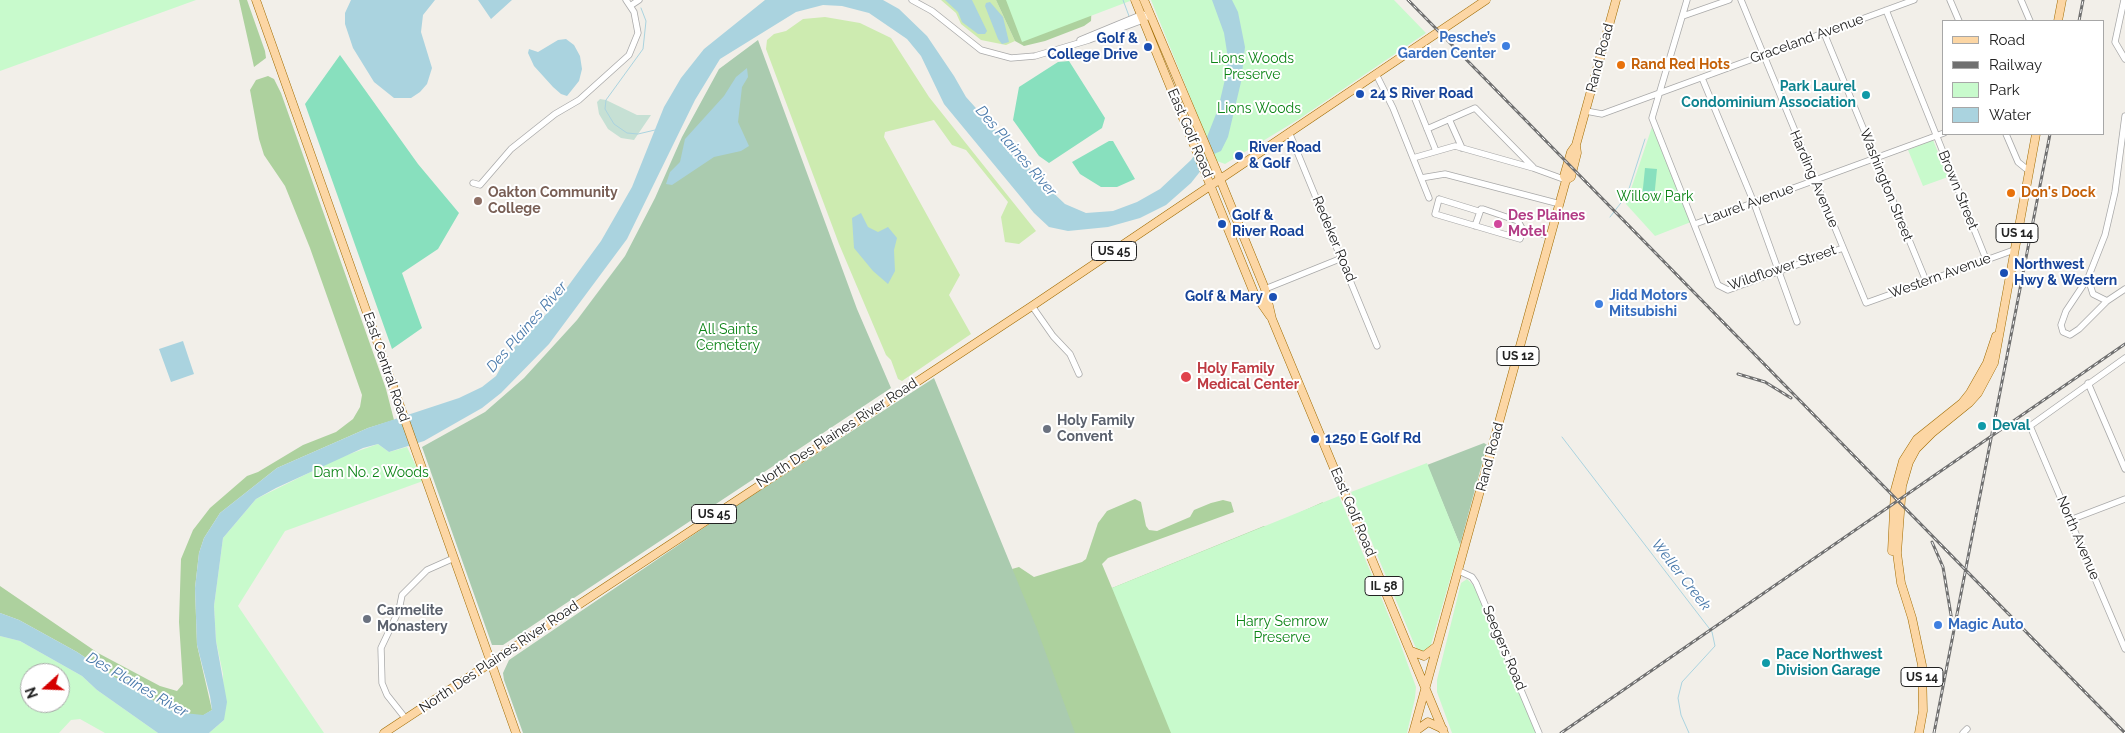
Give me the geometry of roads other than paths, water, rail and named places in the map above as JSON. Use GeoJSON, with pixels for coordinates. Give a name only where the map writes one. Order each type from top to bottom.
{"type":"FeatureCollection","features":[{"type":"Feature","properties":{"kind":"main road","name":"East Central Road"},"geometry":{"type":"LineString","coordinates":[[256,0],[516,733]]}},
{"type":"Feature","properties":{"kind":"main road","name":"East Golf Road"},"geometry":{"type":"LineString","coordinates":[[1135,0],[1254,293],[1272,319]]}},
{"type":"Feature","properties":{"kind":"main road","name":"East Golf Road"},"geometry":{"type":"LineString","coordinates":[[1144,0],[1212,158],[1265,289],[1272,319],[1444,731]]}},
{"type":"Feature","properties":{"kind":"main road","name":"US 45"},"geometry":{"type":"LineString","coordinates":[[1289,132],[1486,0]]}},
{"type":"Feature","properties":{"kind":"main road","name":"Rand Road"},"geometry":{"type":"LineString","coordinates":[[1413,733],[1566,180],[1571,177],[1577,153],[1576,145],[1616,0]]}},
{"type":"Feature","properties":{"kind":"main road"},"geometry":{"type":"LineString","coordinates":[[2058,20],[2062,0]]}},
{"type":"Feature","properties":{"kind":"main road","name":"North Des Plaines River Road"},"geometry":{"type":"LineString","coordinates":[[384,733],[1032,306],[1289,132]]}},
{"type":"Feature","properties":{"kind":"main road","name":"US 14"},"geometry":{"type":"LineString","coordinates":[[1919,733],[1923,710],[1922,665],[1912,623],[1908,619],[1897,584],[1892,554],[1892,519],[1898,474],[1916,439],[1962,403],[1987,363],[1998,332],[2036,135]]}},
{"type":"Feature","properties":{"kind":"main road"},"geometry":{"type":"LineString","coordinates":[[1411,651],[1424,656],[1438,645]]}},
{"type":"Feature","properties":{"kind":"main road"},"geometry":{"type":"LineString","coordinates":[[1413,733],[1428,722],[1444,731]]}},
{"type":"Feature","properties":{"kind":"street"},"geometry":{"type":"LineString","coordinates":[[473,183],[480,185],[511,149],[555,114],[579,100],[629,55],[638,33],[634,12],[626,0]]}},
{"type":"Feature","properties":{"kind":"street"},"geometry":{"type":"LineString","coordinates":[[630,6],[639,0]]}},
{"type":"Feature","properties":{"kind":"street"},"geometry":{"type":"LineString","coordinates":[[912,0],[937,16],[973,45],[994,55],[1011,58],[1034,56],[1072,44],[1150,14]]}},
{"type":"Feature","properties":{"kind":"street"},"geometry":{"type":"LineString","coordinates":[[1687,0],[1652,118],[1695,224]]}},
{"type":"Feature","properties":{"kind":"street"},"geometry":{"type":"LineString","coordinates":[[1683,16],[1729,0]]}},
{"type":"Feature","properties":{"kind":"street","name":"Harding Avenue"},"geometry":{"type":"LineString","coordinates":[[1741,0],[1762,55],[1866,303]]}},
{"type":"Feature","properties":{"kind":"street","name":"Graceland Avenue"},"geometry":{"type":"LineString","coordinates":[[1586,111],[1602,114],[1914,0]]}},
{"type":"Feature","properties":{"kind":"street"},"geometry":{"type":"LineString","coordinates":[[1950,0],[1959,20]]}},
{"type":"Feature","properties":{"kind":"street"},"geometry":{"type":"LineString","coordinates":[[2021,0],[2030,20]]}},
{"type":"Feature","properties":{"kind":"street"},"geometry":{"type":"LineString","coordinates":[[2124,0],[2115,42],[2125,59]]}},
{"type":"Feature","properties":{"kind":"street","name":"Brown Street"},"geometry":{"type":"LineString","coordinates":[[1886,10],[1986,259]]}},
{"type":"Feature","properties":{"kind":"street","name":"Washington Street"},"geometry":{"type":"LineString","coordinates":[[1824,33],[1926,281]]}},
{"type":"Feature","properties":{"kind":"street"},"geometry":{"type":"LineString","coordinates":[[1376,74],[1393,108],[1429,198]]}},
{"type":"Feature","properties":{"kind":"street"},"geometry":{"type":"LineString","coordinates":[[1702,78],[1754,203],[1797,322]]}},
{"type":"Feature","properties":{"kind":"street"},"geometry":{"type":"LineString","coordinates":[[1415,99],[1436,151]]}},
{"type":"Feature","properties":{"kind":"street"},"geometry":{"type":"LineString","coordinates":[[1427,129],[1475,108],[1533,168]]}},
{"type":"Feature","properties":{"kind":"street"},"geometry":{"type":"LineString","coordinates":[[2125,116],[2111,212],[2088,278],[2066,311],[2061,324],[2062,332],[2070,335],[2079,329],[2107,301],[2125,290]]}},
{"type":"Feature","properties":{"kind":"street"},"geometry":{"type":"LineString","coordinates":[[1449,119],[1462,148]]}},
{"type":"Feature","properties":{"kind":"street","name":"Redeker Road"},"geometry":{"type":"LineString","coordinates":[[1289,132],[1377,346]]}},
{"type":"Feature","properties":{"kind":"street","name":"Laurel Avenue"},"geometry":{"type":"LineString","coordinates":[[1695,224],[1942,134]]}},
{"type":"Feature","properties":{"kind":"street"},"geometry":{"type":"LineString","coordinates":[[2006,135],[2018,162],[2029,171]]}},
{"type":"Feature","properties":{"kind":"street"},"geometry":{"type":"LineString","coordinates":[[1413,158],[1455,146],[1533,168],[1566,180]]}},
{"type":"Feature","properties":{"kind":"street"},"geometry":{"type":"LineString","coordinates":[[1421,178],[1445,174],[1560,204]]}},
{"type":"Feature","properties":{"kind":"street"},"geometry":{"type":"LineString","coordinates":[[1439,199],[1478,210],[1481,209],[1518,221],[1523,230],[1520,239],[1479,229],[1476,226],[1435,214],[1439,199]]}},
{"type":"Feature","properties":{"kind":"street"},"geometry":{"type":"LineString","coordinates":[[1476,226],[1481,209]]}},
{"type":"Feature","properties":{"kind":"street","name":"Wildflower Street"},"geometry":{"type":"LineString","coordinates":[[1695,224],[1717,282],[1721,288],[1728,290],[1843,248]]}},
{"type":"Feature","properties":{"kind":"street"},"geometry":{"type":"LineString","coordinates":[[1523,230],[1551,236]]}},
{"type":"Feature","properties":{"kind":"street","name":"Western Avenue"},"geometry":{"type":"LineString","coordinates":[[1866,303],[2014,250]]}},
{"type":"Feature","properties":{"kind":"street"},"geometry":{"type":"LineString","coordinates":[[1265,289],[1342,258]]}},
{"type":"Feature","properties":{"kind":"street"},"geometry":{"type":"LineString","coordinates":[[2088,278],[2094,294],[2107,301]]}},
{"type":"Feature","properties":{"kind":"street"},"geometry":{"type":"LineString","coordinates":[[1032,306],[1053,336],[1070,354],[1079,374]]}},
{"type":"Feature","properties":{"kind":"street"},"geometry":{"type":"LineString","coordinates":[[2125,358],[2088,383],[2125,469]]}},
{"type":"Feature","properties":{"kind":"street","name":"North Avenue"},"geometry":{"type":"LineString","coordinates":[[2088,383],[2030,426],[2125,649]]}},
{"type":"Feature","properties":{"kind":"street"},"geometry":{"type":"LineString","coordinates":[[2070,520],[2125,499]]}},
{"type":"Feature","properties":{"kind":"street"},"geometry":{"type":"LineString","coordinates":[[406,719],[387,695],[382,683],[381,648],[399,610],[402,594],[427,570],[454,558]]}},
{"type":"Feature","properties":{"kind":"street","name":"Seegers Road"},"geometry":{"type":"LineString","coordinates":[[1459,571],[1472,577],[1476,583],[1539,733]]}},
{"type":"Feature","properties":{"kind":"water"},"geometry":{"type":"Polygon","coordinates":[[[351,0],[435,0],[423,15],[421,32],[432,68],[427,84],[420,92],[411,98],[394,98],[374,82],[353,48],[345,24],[345,13],[351,0]]]}},
{"type":"Feature","properties":{"kind":"water"},"geometry":{"type":"Polygon","coordinates":[[[478,0],[512,0],[491,19],[478,0]]]}},
{"type":"Feature","properties":{"kind":"water"},"geometry":{"type":"Polygon","coordinates":[[[765,0],[883,0],[899,9],[927,36],[966,97],[1045,185],[1065,204],[1086,213],[1113,211],[1137,202],[1160,189],[1191,160],[1207,137],[1218,109],[1226,75],[1227,52],[1224,33],[1212,0],[1232,0],[1238,12],[1245,47],[1241,82],[1228,137],[1221,151],[1214,154],[1191,183],[1166,205],[1140,218],[1108,227],[1068,231],[1049,227],[1034,213],[944,104],[921,56],[907,39],[869,13],[842,6],[823,5],[796,12],[720,59],[695,100],[627,239],[549,344],[501,393],[482,408],[424,441],[389,452],[378,444],[363,448],[276,488],[256,499],[223,538],[214,606],[216,641],[227,702],[224,720],[209,733],[158,733],[97,690],[82,676],[70,669],[70,663],[59,663],[20,641],[0,636],[0,613],[19,620],[77,652],[132,689],[174,712],[203,715],[212,710],[197,645],[195,588],[199,553],[204,538],[220,513],[277,468],[368,428],[459,398],[482,387],[496,376],[509,353],[552,308],[601,241],[632,187],[664,107],[681,78],[704,49],[765,0]]]}},
{"type":"Feature","properties":{"kind":"water"},"geometry":{"type":"Polygon","coordinates":[[[945,0],[972,0],[987,31],[985,34],[978,34],[962,22],[958,12],[945,0]]]}},
{"type":"Feature","properties":{"kind":"water"},"geometry":{"type":"Polygon","coordinates":[[[990,2],[1003,17],[1009,42],[1002,44],[998,39],[985,6],[986,3],[990,2]]]}},
{"type":"Feature","properties":{"kind":"water"},"geometry":{"type":"Polygon","coordinates":[[[566,39],[574,45],[580,56],[582,69],[579,81],[567,96],[561,94],[553,87],[534,66],[528,53],[529,49],[538,52],[558,40],[566,39]]]}},
{"type":"Feature","properties":{"kind":"water"},"geometry":{"type":"Polygon","coordinates":[[[747,68],[748,77],[742,87],[738,122],[749,146],[741,151],[714,157],[672,185],[666,184],[670,172],[680,162],[685,139],[724,96],[736,77],[747,68]]]}},
{"type":"Feature","properties":{"kind":"water"},"geometry":{"type":"Polygon","coordinates":[[[861,213],[868,227],[878,232],[888,227],[897,238],[894,250],[895,271],[888,284],[873,271],[854,248],[852,218],[861,213]]]}},
{"type":"Feature","properties":{"kind":"water"},"geometry":{"type":"Polygon","coordinates":[[[183,341],[194,374],[171,382],[159,349],[183,341]]]}},
{"type":"Feature","properties":{"kind":"waterway"},"geometry":{"type":"LineString","coordinates":[[1123,0],[1129,16]]}},
{"type":"Feature","properties":{"kind":"waterway"},"geometry":{"type":"LineString","coordinates":[[641,8],[646,21],[643,49],[606,100],[605,109],[614,124],[627,133],[638,134],[655,130]]}},
{"type":"Feature","properties":{"kind":"waterway","name":"Weller Creek"},"geometry":{"type":"LineString","coordinates":[[1610,217],[1627,195],[1645,139]]}},
{"type":"Feature","properties":{"kind":"waterway","name":"Weller Creek"},"geometry":{"type":"LineString","coordinates":[[1562,437],[1712,632],[1715,646],[1682,682],[1678,698],[1681,715],[1689,733]]}},
{"type":"Feature","properties":{"kind":"railway"},"geometry":{"type":"LineString","coordinates":[[1408,0],[2125,733]]}},
{"type":"Feature","properties":{"kind":"railway"},"geometry":{"type":"LineString","coordinates":[[2079,20],[2083,0]]}},
{"type":"Feature","properties":{"kind":"railway"},"geometry":{"type":"LineString","coordinates":[[1934,733],[2050,135]]}},
{"type":"Feature","properties":{"kind":"railway"},"geometry":{"type":"LineString","coordinates":[[1561,733],[2125,344]]}},
{"type":"Feature","properties":{"kind":"railway"},"geometry":{"type":"LineString","coordinates":[[1738,374],[1765,382],[1791,398]]}},
{"type":"Feature","properties":{"kind":"railway"},"geometry":{"type":"LineString","coordinates":[[1932,542],[1943,567],[1952,621]]}},
{"type":"Feature","properties":{"kind":"place","name":"Pesche’s Garden Center"},"geometry":{"type":"Point","coordinates":[1506,46]}},
{"type":"Feature","properties":{"kind":"place","name":"Golf & College Drive"},"geometry":{"type":"Point","coordinates":[1148,47]}},
{"type":"Feature","properties":{"kind":"place","name":"Rand Red Hots"},"geometry":{"type":"Point","coordinates":[1621,65]}},
{"type":"Feature","properties":{"kind":"place","name":"24 S River Road"},"geometry":{"type":"Point","coordinates":[1360,94]}},
{"type":"Feature","properties":{"kind":"place","name":"Park Laurel Condominium Association"},"geometry":{"type":"Point","coordinates":[1866,95]}},
{"type":"Feature","properties":{"kind":"place","name":"River Road & Golf"},"geometry":{"type":"Point","coordinates":[1239,156]}},
{"type":"Feature","properties":{"kind":"place","name":"Don's Dock"},"geometry":{"type":"Point","coordinates":[2011,193]}},
{"type":"Feature","properties":{"kind":"place","name":"Oakton Community College"},"geometry":{"type":"Point","coordinates":[478,201]}},
{"type":"Feature","properties":{"kind":"place","name":"Golf & River Road"},"geometry":{"type":"Point","coordinates":[1222,224]}},
{"type":"Feature","properties":{"kind":"place","name":"Des Plaines Motel"},"geometry":{"type":"Point","coordinates":[1498,224]}},
{"type":"Feature","properties":{"kind":"place","name":"Northwest Hwy & Western"},"geometry":{"type":"Point","coordinates":[2004,273]}},
{"type":"Feature","properties":{"kind":"place","name":"Golf & Mary"},"geometry":{"type":"Point","coordinates":[1273,297]}},
{"type":"Feature","properties":{"kind":"place","name":"Jidd Motors Mitsubishi"},"geometry":{"type":"Point","coordinates":[1599,304]}},
{"type":"Feature","properties":{"kind":"place","name":"Holy Family Medical Center"},"geometry":{"type":"Point","coordinates":[1186,377]}},
{"type":"Feature","properties":{"kind":"place","name":"Deval"},"geometry":{"type":"Point","coordinates":[1982,426]}},
{"type":"Feature","properties":{"kind":"place","name":"Holy Family Convent"},"geometry":{"type":"Point","coordinates":[1047,429]}},
{"type":"Feature","properties":{"kind":"place","name":"1250 E Golf Rd"},"geometry":{"type":"Point","coordinates":[1315,439]}},
{"type":"Feature","properties":{"kind":"place","name":"Carmelite Monastery"},"geometry":{"type":"Point","coordinates":[367,619]}},
{"type":"Feature","properties":{"kind":"place","name":"Magic Auto"},"geometry":{"type":"Point","coordinates":[1938,625]}},
{"type":"Feature","properties":{"kind":"place","name":"Pace Northwest Division Garage"},"geometry":{"type":"Point","coordinates":[1766,663]}},
{"type":"Feature","properties":{"kind":"park label","name":"Lions Woods Preserve"},"geometry":{"type":"Point","coordinates":[1252,68]}},
{"type":"Feature","properties":{"kind":"park label","name":"Lions Woods"},"geometry":{"type":"Point","coordinates":[1259,109]}},
{"type":"Feature","properties":{"kind":"park label","name":"Willow Park"},"geometry":{"type":"Point","coordinates":[1655,197]}},
{"type":"Feature","properties":{"kind":"park label","name":"All Saints Cemetery"},"geometry":{"type":"Point","coordinates":[728,338]}},
{"type":"Feature","properties":{"kind":"park label","name":"Dam No. 2 Woods"},"geometry":{"type":"Point","coordinates":[371,473]}},
{"type":"Feature","properties":{"kind":"park label","name":"Harry Semrow Preserve"},"geometry":{"type":"Point","coordinates":[1282,630]}},
{"type":"Feature","properties":{"kind":"water label","name":"Des Plaines River"},"geometry":{"type":"Point","coordinates":[1016,151]}},
{"type":"Feature","properties":{"kind":"water label","name":"Des Plaines River"},"geometry":{"type":"Point","coordinates":[527,327]}},
{"type":"Feature","properties":{"kind":"water label","name":"Des Plaines River"},"geometry":{"type":"Point","coordinates":[137,685]}}]}
